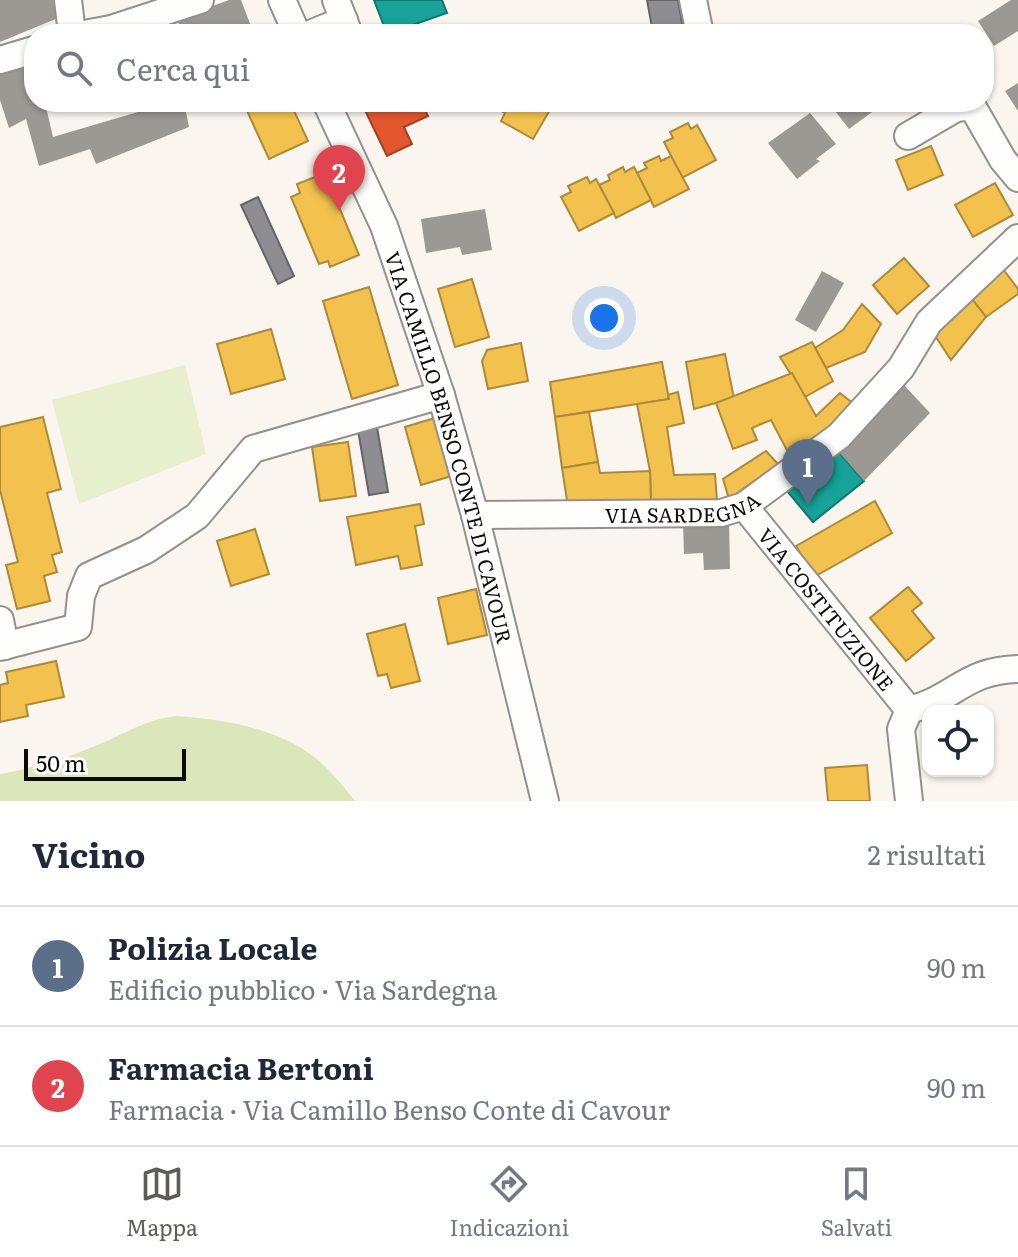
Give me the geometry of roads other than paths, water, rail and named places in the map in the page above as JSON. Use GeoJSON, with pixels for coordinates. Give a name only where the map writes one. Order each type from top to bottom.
{"type":"FeatureCollection","features":[{"type":"Feature","properties":{"kind":"street"},"geometry":{"type":"LineString","coordinates":[[68,0],[71,24]]}},
{"type":"Feature","properties":{"kind":"street"},"geometry":{"type":"LineString","coordinates":[[126,24],[200,0]]}},
{"type":"Feature","properties":{"kind":"street"},"geometry":{"type":"LineString","coordinates":[[282,0],[293,24]]}},
{"type":"Feature","properties":{"kind":"street"},"geometry":{"type":"LineString","coordinates":[[693,0],[698,24]]}},
{"type":"Feature","properties":{"kind":"street"},"geometry":{"type":"LineString","coordinates":[[0,60],[24,53]]}},
{"type":"Feature","properties":{"kind":"street","name":"VIA CAMILLO BENSO CONTE DI CAVOUR"},"geometry":{"type":"LineString","coordinates":[[331,112],[384,226],[441,395],[475,515],[545,801]]}},
{"type":"Feature","properties":{"kind":"street"},"geometry":{"type":"LineString","coordinates":[[908,136],[949,112]]}},
{"type":"Feature","properties":{"kind":"street"},"geometry":{"type":"LineString","coordinates":[[975,112],[1003,160],[1018,178]]}},
{"type":"Feature","properties":{"kind":"street","name":"VIA SARDEGNA"},"geometry":{"type":"LineString","coordinates":[[475,515],[721,513],[744,506],[839,436],[901,368],[929,322],[1018,238]]}},
{"type":"Feature","properties":{"kind":"street"},"geometry":{"type":"LineString","coordinates":[[0,620],[3,646],[78,627],[81,596],[89,576],[146,550],[197,516],[253,449],[441,395]]}},
{"type":"Feature","properties":{"kind":"street","name":"VIA COSTITUZIONE"},"geometry":{"type":"LineString","coordinates":[[744,506],[909,710]]}},
{"type":"Feature","properties":{"kind":"street","name":"VIA COSTITUZIONE"},"geometry":{"type":"LineString","coordinates":[[909,710],[929,705],[969,679],[995,669],[1018,669]]}},
{"type":"Feature","properties":{"kind":"street","name":"VIA COSTITUZIONE"},"geometry":{"type":"LineString","coordinates":[[909,710],[901,729],[909,801]]}},
{"type":"Feature","properties":{"kind":"place","name":"Farmacia Bertoni"},"geometry":{"type":"Point","coordinates":[339,211]}},
{"type":"Feature","properties":{"kind":"place","name":"Polizia Locale"},"geometry":{"type":"Point","coordinates":[808,505]}}]}
